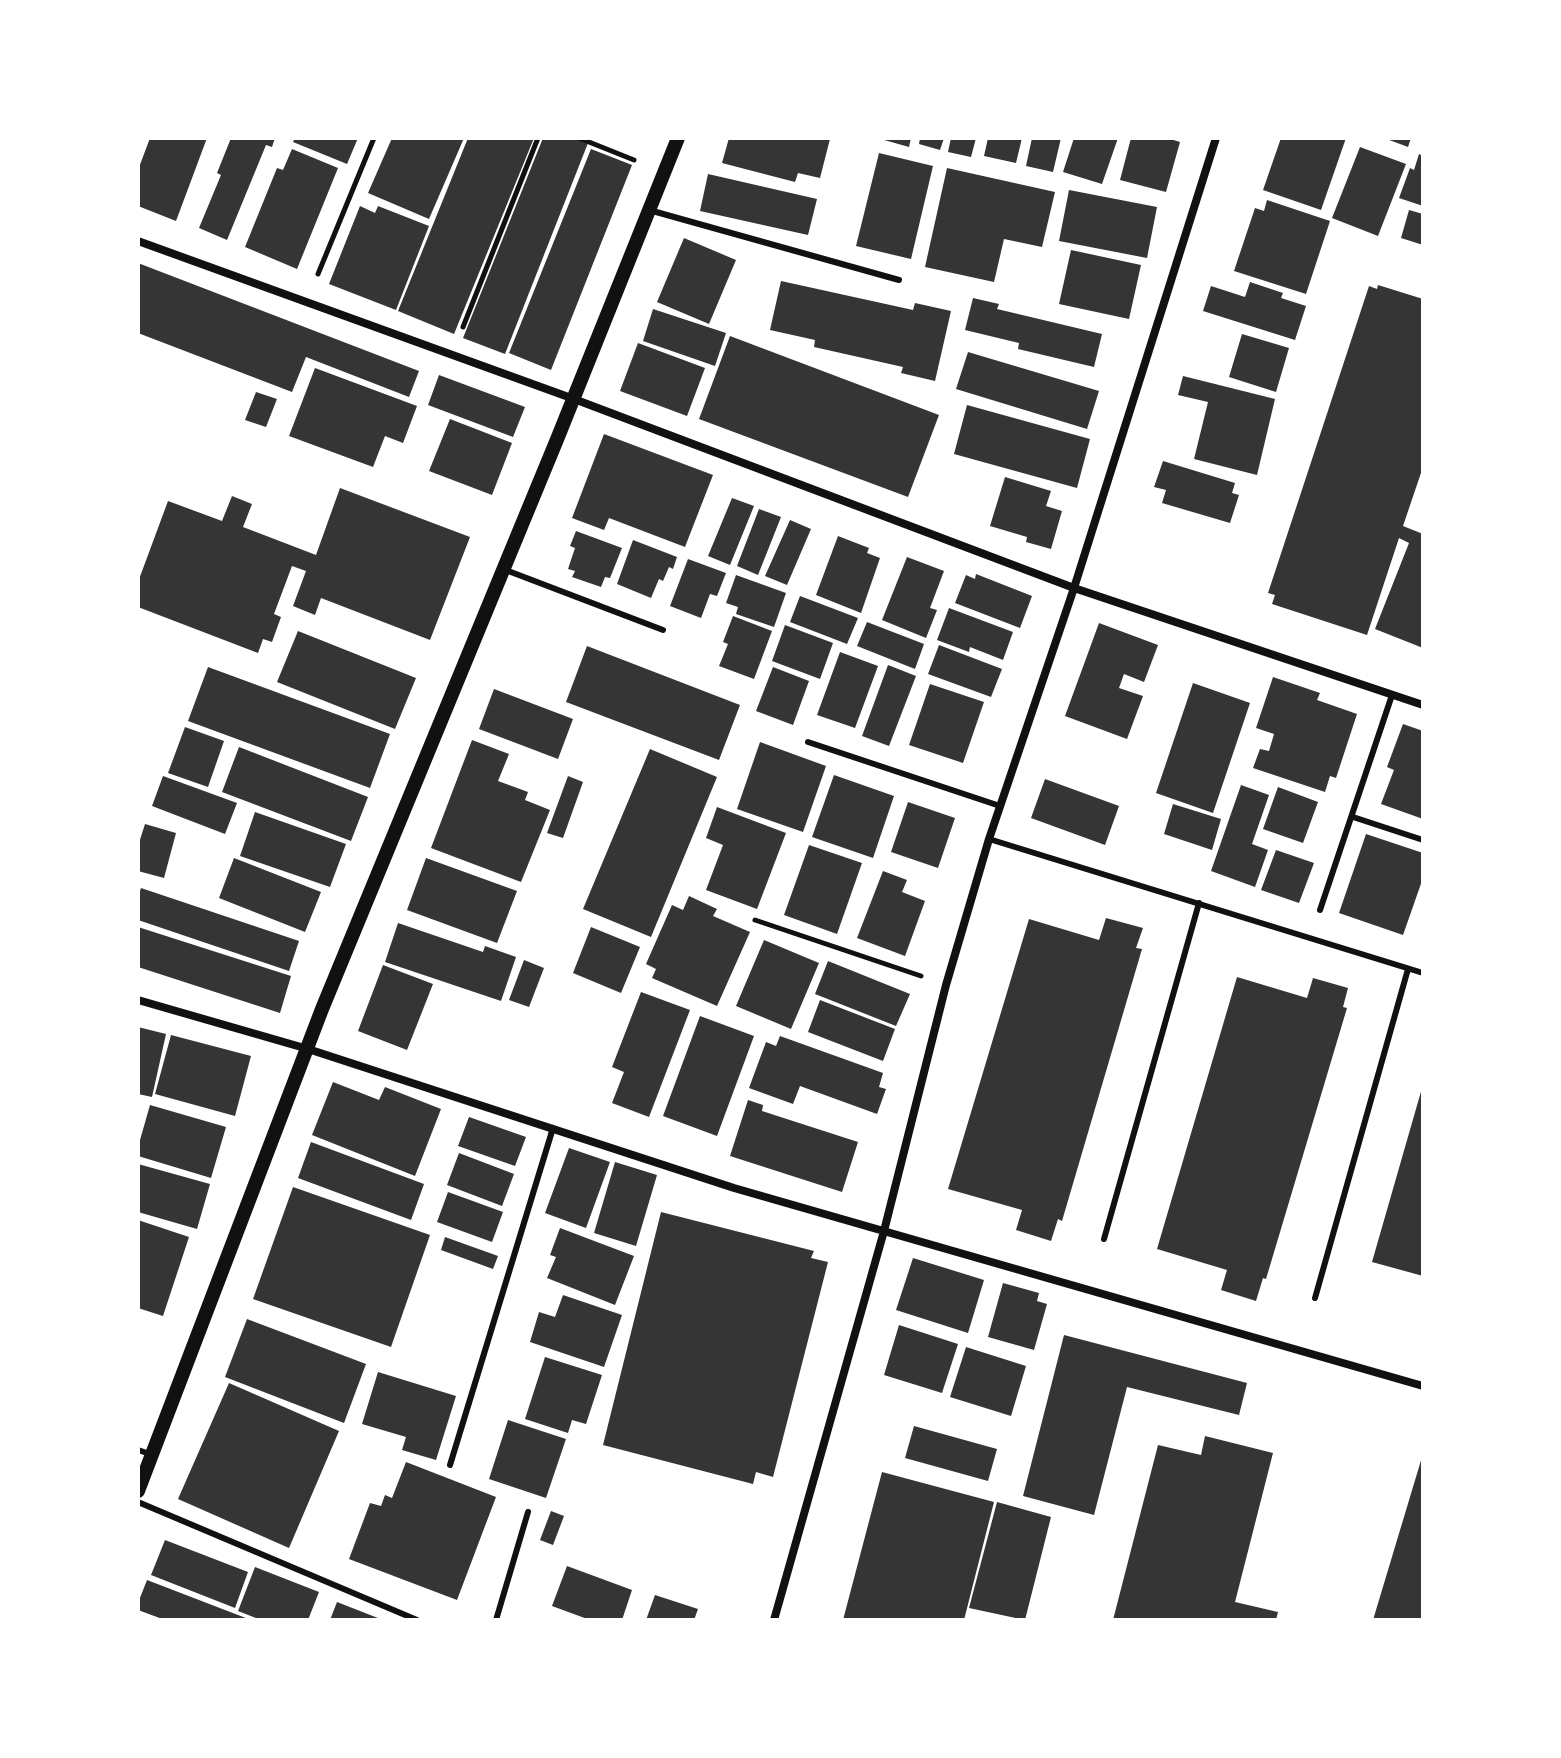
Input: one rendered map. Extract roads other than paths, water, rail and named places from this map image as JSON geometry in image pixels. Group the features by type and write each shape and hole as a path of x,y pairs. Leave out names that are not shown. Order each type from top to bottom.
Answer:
{"street":[{"path":"138,1491 145,1452 678,138"},
{"path":"774,1620 884,1231 946,985 989,839 1074,588 1216,138"},
{"path":"138,241 574,399 1074,588 1423,705"},
{"path":"138,1000 308,1049 734,1188 1423,1386"}],"lane":[{"path":"649,210 899,280"},
{"path":"503,569 663,630"},
{"path":"1320,910 1392,695"},
{"path":"808,742 1000,806"},
{"path":"1353,817 1423,840"},
{"path":"989,839 1423,973"},
{"path":"1104,1239 1199,903"},
{"path":"1315,1298 1408,969"},
{"path":"450,1465 553,1128"},
{"path":"138,1502 417,1620"},
{"path":"496,1620 528,1512"}]}
